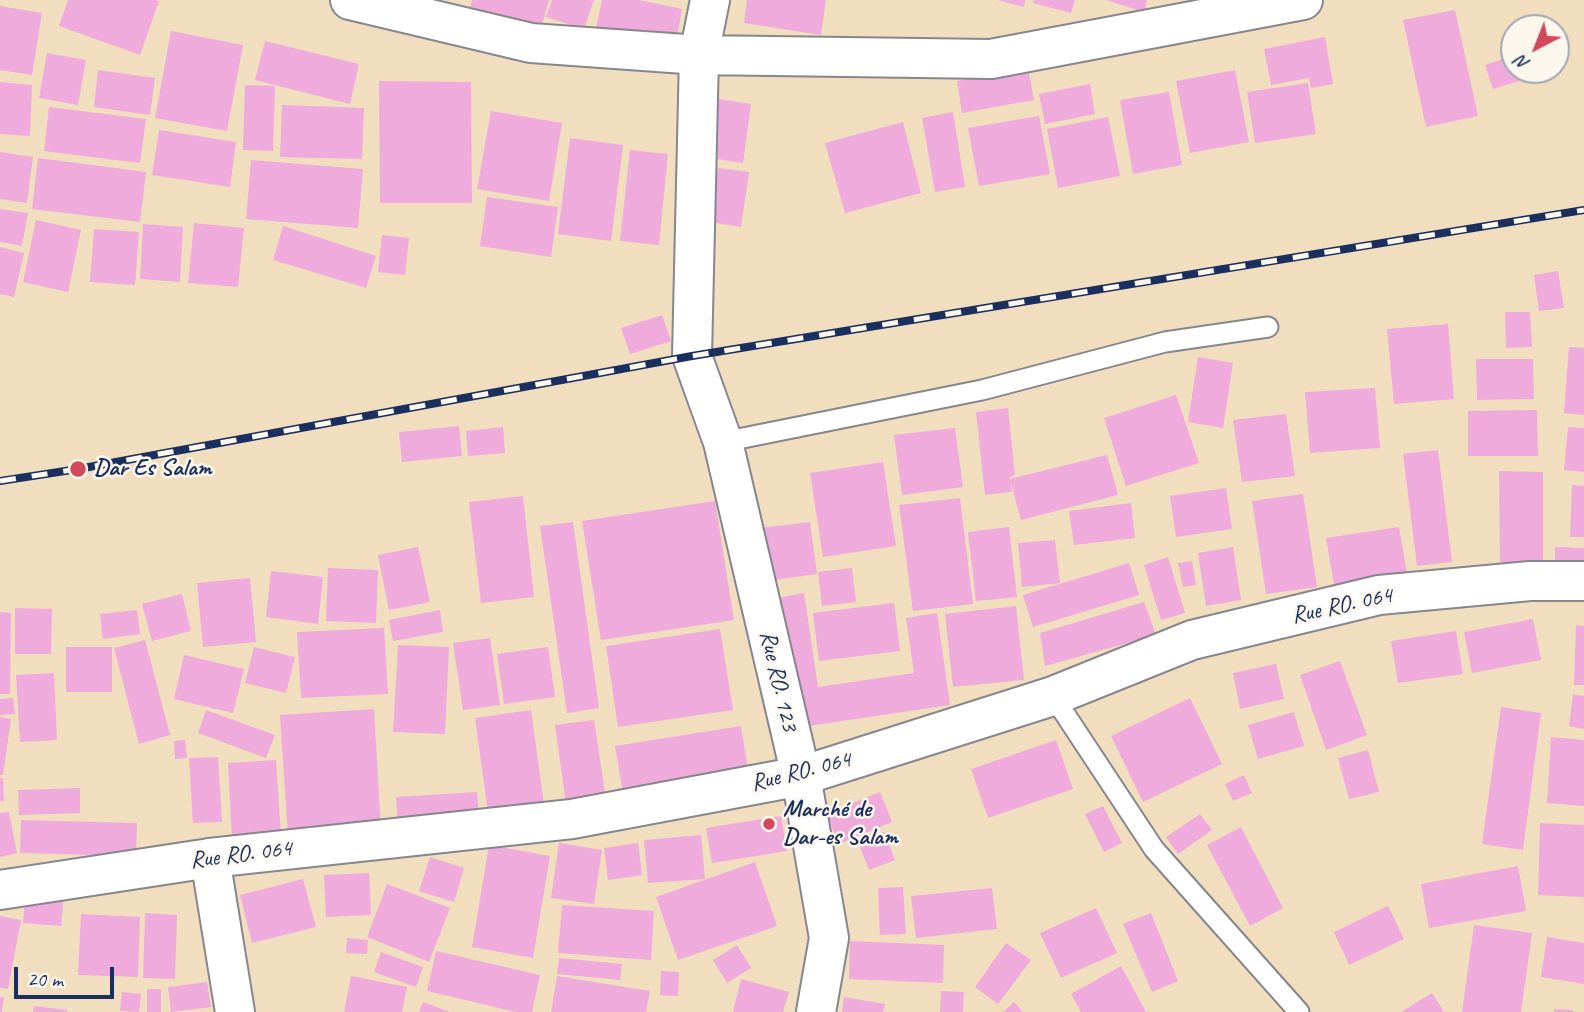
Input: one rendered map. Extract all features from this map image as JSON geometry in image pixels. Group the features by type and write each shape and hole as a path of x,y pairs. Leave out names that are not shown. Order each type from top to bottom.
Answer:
{"street":[{"path":"350,0 531,43 699,55 991,59 1303,0"},
{"path":"699,55 709,0"},
{"name":"Rue RO. 123","path":"699,55 692,356 723,442 800,776 829,938 816,1012"},
{"name":"Rue RO. 064","path":"0,890 210,858 572,819 800,776 1053,696 1192,640 1379,595 1530,581 1584,581"},
{"path":"210,858 235,1012"}],"lane":[{"path":"723,442 982,390 1165,342 1268,327"},
{"path":"1053,696 1154,849 1299,1012"}],"building":[{"path":"68,0 159,1 140,55 59,26"},
{"path":"472,0 549,0 541,28 470,8"},
{"path":"552,0 594,0 584,29 546,17"},
{"path":"602,0 639,0 682,9 675,48 595,33"},
{"path":"747,0 826,0 821,35 744,23"},
{"path":"997,0 1025,0 1024,7"},
{"path":"1034,0 1075,0 1071,13 1033,3"},
{"path":"1106,0 1147,0 1144,12"},
{"path":"0,6 42,13 32,75 0,70"},
{"path":"1455,10 1478,116 1426,127 1403,20"},
{"path":"171,31 243,45 227,131 155,118"},
{"path":"1325,37 1333,84 1311,88 1309,78 1271,85 1264,49"},
{"path":"265,41 359,64 350,104 255,80"},
{"path":"47,53 86,60 78,105 39,98"},
{"path":"1500,60 1500,84 1510,84 1493,89 1485,65"},
{"path":"1028,68 1034,100 962,113 957,81"},
{"path":"98,70 155,78 150,115 94,107"},
{"path":"1235,70 1249,142 1190,153 1176,81"},
{"path":"379,81 471,82 472,203 380,203"},
{"path":"0,82 32,85 30,136 0,134"},
{"path":"1308,83 1316,134 1255,143 1247,92"},
{"path":"1090,84 1095,114 1045,124 1039,94"},
{"path":"245,85 275,86 273,151 243,150"},
{"path":"1169,92 1182,165 1133,174 1120,100"},
{"path":"719,99 751,104 743,163 710,158"},
{"path":"282,105 364,108 362,159 280,157"},
{"path":"49,107 146,119 140,163 44,151"},
{"path":"491,111 562,123 549,201 477,189"},
{"path":"953,112 965,187 935,192 922,118"},
{"path":"1039,116 1050,174 979,186 968,128"},
{"path":"1108,117 1120,176 1058,188 1047,129"},
{"path":"903,122 921,193 845,213 825,143"},
{"path":"159,130 236,142 230,187 152,175"},
{"path":"570,138 623,145 611,241 558,234"},
{"path":"630,150 668,154 659,245 620,241"},
{"path":"0,152 33,157 27,203 0,199"},
{"path":"38,158 146,172 140,222 32,209"},
{"path":"251,160 363,169 358,228 246,219"},
{"path":"718,168 749,172 741,227 710,222"},
{"path":"487,197 558,207 551,257 480,246"},
{"path":"0,209 28,213 22,246 0,242"},
{"path":"36,220 81,230 68,292 23,282"},
{"path":"194,223 244,228 238,287 188,283"},
{"path":"143,224 183,227 180,282 140,279"},
{"path":"283,226 376,256 366,288 273,260"},
{"path":"94,229 139,232 135,285 90,282"},
{"path":"382,235 409,238 405,275 378,272"},
{"path":"0,247 24,253 14,297 0,294"},
{"path":"1558,271 1564,308 1539,311 1534,275"},
{"path":"1505,312 1530,312 1532,347 1506,348"},
{"path":"662,315 671,341 630,354 621,328"},
{"path":"1448,324 1454,399 1394,404 1387,329"},
{"path":"1569,347 1584,348 1584,415 1564,413"},
{"path":"1198,357 1233,363 1223,428 1188,422"},
{"path":"1476,359 1533,359 1534,399 1477,400"},
{"path":"1375,388 1380,448 1310,453 1305,392"},
{"path":"1176,395 1199,463 1126,486 1104,418"},
{"path":"1008,408 1015,475 1010,477 1012,492 985,495 976,412"},
{"path":"1537,410 1538,456 1468,456 1468,411"},
{"path":"1286,414 1295,476 1242,482 1233,420"},
{"path":"459,426 462,456 402,462 399,432"},
{"path":"503,427 505,453 468,456 466,431"},
{"path":"1568,427 1584,428 1584,472 1564,470"},
{"path":"955,428 963,487 902,495 894,435"},
{"path":"1438,450 1452,562 1417,566 1403,454"},
{"path":"1107,455 1118,495 1021,520 1010,479"},
{"path":"883,462 896,546 823,557 810,473"},
{"path":"1499,471 1543,472 1543,562 1500,562"},
{"path":"1572,485 1584,486 1584,537 1570,537"},
{"path":"1226,488 1232,529 1176,537 1170,496"},
{"path":"1303,494 1317,587 1266,594 1252,501"},
{"path":"523,496 534,597 481,603 469,502"},
{"path":"960,498 973,604 913,611 899,505"},
{"path":"715,501 734,620 601,640 582,521"},
{"path":"1131,503 1135,538 1074,545 1069,511"},
{"path":"573,522 599,708 567,713 540,526"},
{"path":"810,522 817,574 767,581 760,528"},
{"path":"1009,527 1017,597 976,601 968,532"},
{"path":"1399,527 1408,579 1335,590 1326,538"},
{"path":"1055,540 1060,583 1022,587 1018,543"},
{"path":"418,547 430,602 389,610 378,555"},
{"path":"1233,547 1241,600 1206,606 1198,553"},
{"path":"1555,547 1584,548 1584,572 1555,572"},
{"path":"1168,557 1185,613 1161,620 1144,565"},
{"path":"1192,561 1196,585 1183,587 1178,563"},
{"path":"1129,563 1139,595 1033,627 1023,595"},
{"path":"328,568 378,570 376,623 326,621"},
{"path":"852,568 856,602 822,606 818,572"},
{"path":"271,571 323,577 318,624 266,617"},
{"path":"250,578 256,642 203,647 197,583"},
{"path":"804,593 818,687 914,673 906,618 937,613 950,705 795,728 777,598"},
{"path":"182,594 191,631 152,641 142,604"},
{"path":"1144,602 1156,635 1045,666 1040,633"},
{"path":"894,603 900,651 819,661 813,613"},
{"path":"1016,606 1024,680 953,687 945,614"},
{"path":"15,608 52,609 51,654 15,654"},
{"path":"137,610 140,634 103,639 100,614"},
{"path":"440,610 443,632 393,641 389,620"},
{"path":"0,612 11,613 10,694 0,694"},
{"path":"1533,619 1541,660 1472,673 1464,632"},
{"path":"1576,625 1584,626 1584,685 1574,685"},
{"path":"384,628 388,694 301,698 297,632"},
{"path":"720,629 733,710 618,727 606,646"},
{"path":"1456,631 1463,674 1398,683 1391,641"},
{"path":"490,638 500,705 463,710 453,643"},
{"path":"145,640 170,735 139,744 114,648"},
{"path":"398,645 449,647 445,734 393,732"},
{"path":"66,647 112,647 112,692 66,692"},
{"path":"254,647 295,657 286,693 245,683"},
{"path":"548,647 555,697 504,704 497,654"},
{"path":"184,655 244,669 233,713 174,699"},
{"path":"1340,661 1367,735 1326,750 1300,675"},
{"path":"1276,664 1284,699 1240,709 1233,673"},
{"path":"54,673 57,740 20,742 16,675"},
{"path":"1573,694 1584,696 1584,729 1569,726"},
{"path":"13,698 15,714 0,715 0,699"},
{"path":"1190,698 1222,764 1143,802 1111,736"},
{"path":"1501,707 1541,713 1523,850 1482,844"},
{"path":"374,709 381,831 288,836 280,715"},
{"path":"206,710 275,735 266,758 198,733"},
{"path":"531,710 545,812 489,819 475,718"},
{"path":"1294,712 1304,746 1258,759 1248,725"},
{"path":"0,717 11,719 3,775 0,775"},
{"path":"594,720 606,799 566,804 555,725"},
{"path":"741,726 748,770 622,788 615,746"},
{"path":"1551,737 1584,740 1584,806 1547,803"},
{"path":"185,740 187,758 175,759 174,741"},
{"path":"1056,740 1073,789 988,818 971,769"},
{"path":"1368,750 1379,792 1349,799 1338,758"},
{"path":"218,757 222,822 193,823 189,758"},
{"path":"276,760 281,835 232,838 228,763"},
{"path":"1244,775 1252,793 1233,801 1225,784"},
{"path":"0,778 3,778 4,801 0,801"},
{"path":"80,788 80,813 19,815 18,790"},
{"path":"477,792 480,823 398,830 396,797"},
{"path":"880,792 892,822 839,844 826,814"},
{"path":"1103,806 1122,843 1104,852 1085,814"},
{"path":"9,812 17,853 0,857 0,813"},
{"path":"1200,814 1212,830 1178,854 1166,837"},
{"path":"781,816 787,851 712,863 706,828"},
{"path":"21,820 137,823 136,856 20,853"},
{"path":"1540,823 1584,825 1584,897 1538,895"},
{"path":"1241,827 1283,908 1250,926 1207,845"},
{"path":"884,832 895,860 869,870 858,842"},
{"path":"701,835 705,879 648,883 644,840"},
{"path":"559,843 602,850 594,904 551,898"},
{"path":"638,843 642,875 608,880 604,848"},
{"path":"489,845 550,856 533,958 472,947"},
{"path":"430,857 464,868 454,902 419,891"},
{"path":"755,862 777,926 678,960 656,897"},
{"path":"1518,866 1526,911 1429,928 1421,884"},
{"path":"369,873 371,915 326,917 324,875"},
{"path":"303,879 316,927 252,943 240,895"},
{"path":"387,884 450,908 429,962 367,937"},
{"path":"903,887 906,934 880,935 878,888"},
{"path":"992,888 997,929 916,938 911,896"},
{"path":"26,889 64,893 61,926 23,923"},
{"path":"562,905 654,911 651,960 558,953"},
{"path":"1388,906 1404,939 1349,965 1334,932"},
{"path":"1096,908 1117,953 1061,978 1040,933"},
{"path":"145,913 177,915 175,979 143,978"},
{"path":"1151,913 1178,981 1152,992 1123,924"},
{"path":"81,914 140,917 138,977 78,975"},
{"path":"0,916 21,920 8,989 0,988"},
{"path":"1474,925 1532,933 1521,1012 1462,1012"},
{"path":"1547,937 1584,943 1584,984 1541,977"},
{"path":"347,938 368,940 367,954 346,953"},
{"path":"850,941 944,945 943,983 849,979"},
{"path":"1006,943 1031,960 998,1004 975,987"},
{"path":"737,945 751,968 727,983 713,960"},
{"path":"436,951 540,975 532,1012 516,1012 427,991"},
{"path":"381,952 423,967 416,987 374,972"},
{"path":"559,958 622,964 620,980 557,974"},
{"path":"1121,966 1146,1012 1081,1012 1071,994"},
{"path":"661,971 679,972 678,996 660,995"},
{"path":"351,976 407,987 402,1012 344,1012"},
{"path":"557,976 650,991 646,1012 551,1012"},
{"path":"741,979 789,992 783,1012 733,1012"},
{"path":"207,982 211,1007 171,1012 168,987"},
{"path":"147,989 161,989 161,1012 147,1012"},
{"path":"941,991 964,992 963,1012 940,1012"},
{"path":"122,992 141,994 139,1012 120,1011"},
{"path":"1432,993 1444,1012 1401,1012"},
{"path":"0,997 4,997 2,1012 0,1012"},
{"path":"844,997 885,1004 883,1012 842,1012"},
{"path":"423,1002 450,1012 419,1012"},
{"path":"1014,1002 1023,1012 1003,1012"},
{"path":"34,1006 67,1010 67,1012 33,1012"},
{"path":"1554,1009 1573,1010 1573,1012 1554,1012"}],"railway":[{"path":"0,481 692,356 1584,210"}],"place":[{"name":"Dar Es Salam","path":"78,469"},
{"name":"Marché de Dar-es Salam","path":"769,824"}]}
